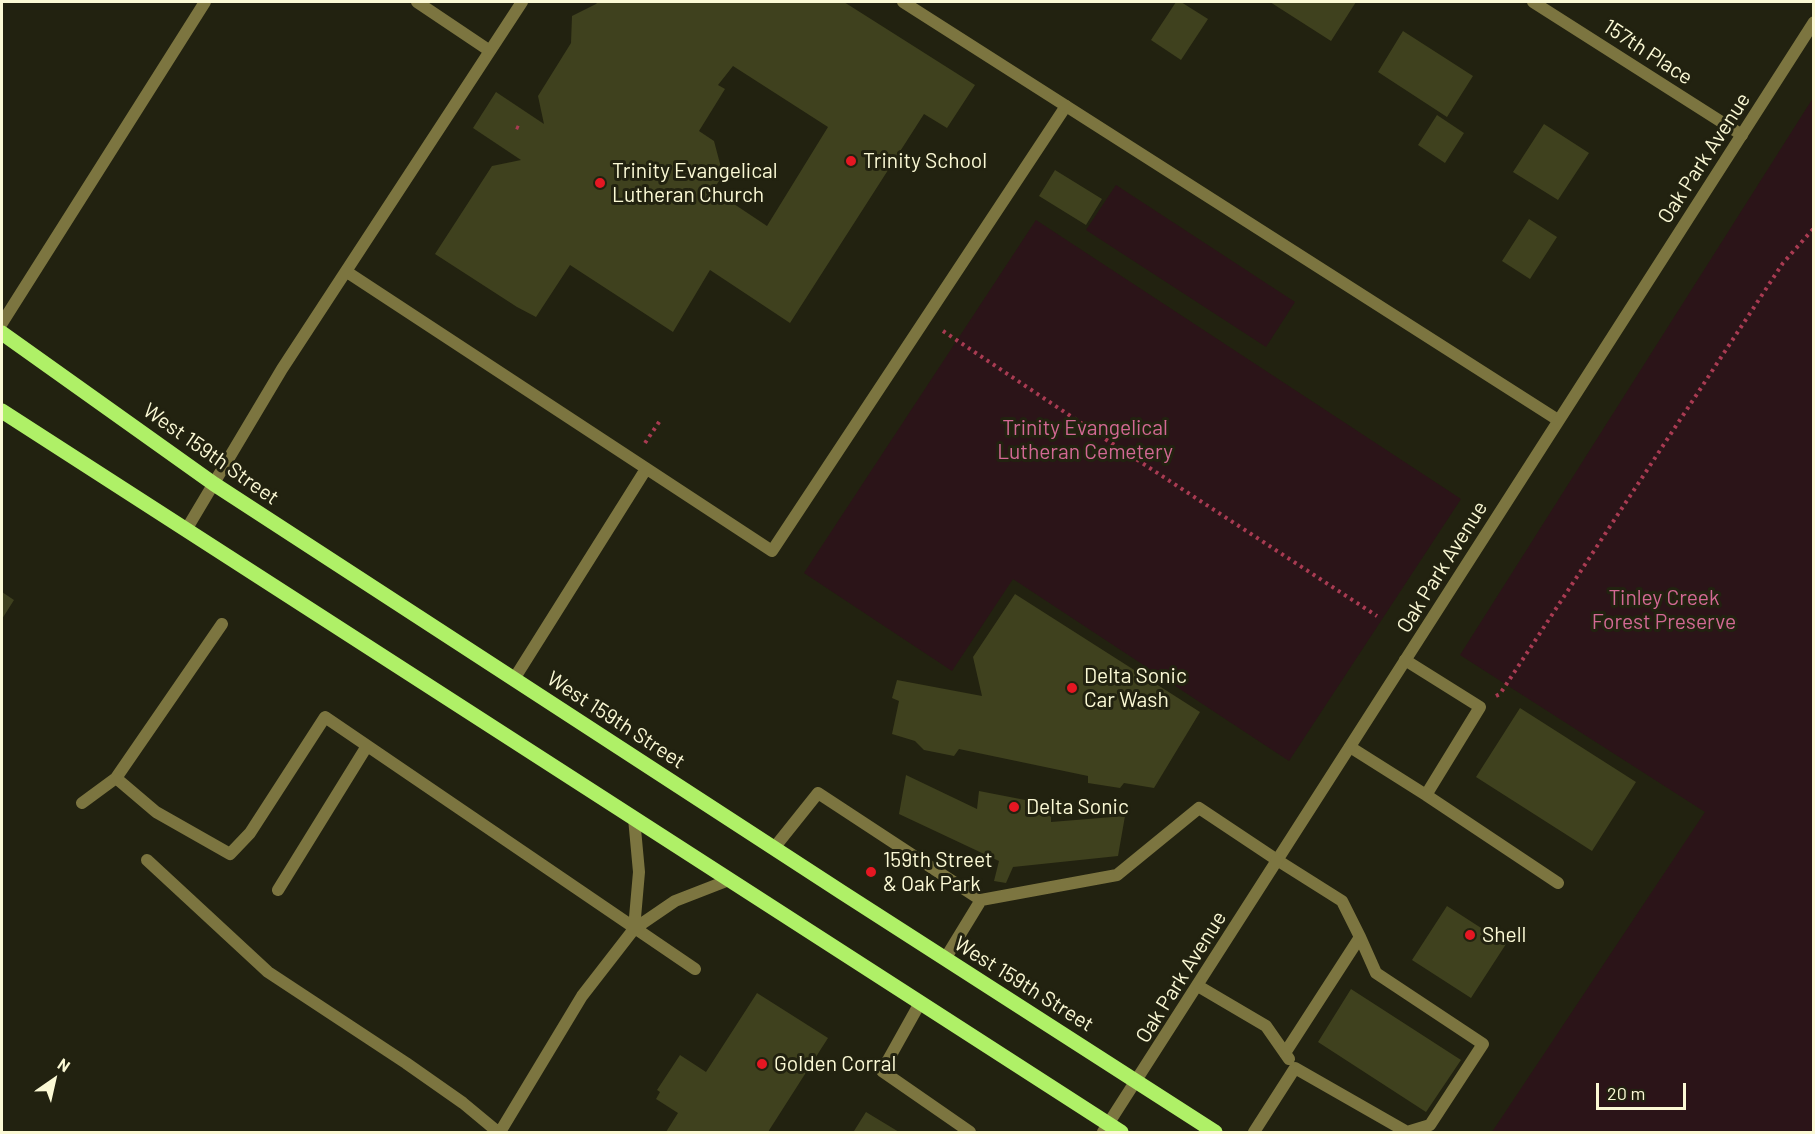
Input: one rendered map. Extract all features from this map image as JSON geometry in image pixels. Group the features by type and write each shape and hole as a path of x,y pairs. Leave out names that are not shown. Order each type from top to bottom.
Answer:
{"main road":[{"name":"West 159th Street","path":"2,333 214,484 1215,1132"},
{"path":"2,411 920,1003 1111,1130"}],"street":[{"path":"2,323 205,2"},
{"path":"417,2 431,6 490,51"},
{"path":"186,530 282,369 522,2"},
{"path":"903,2 1558,420"},
{"name":"157th Place","path":"1533,2 1742,135"},
{"name":"Oak Park Avenue","path":"1111,1130 1137,1081 1277,860 1814,22"},
{"path":"347,272 772,551 1066,106"},
{"path":"514,679 646,468"},
{"path":"82,802 116,778 222,624"},
{"path":"1405,660 1479,707 1426,795"},
{"path":"116,778 156,812 230,854 250,833 326,717 695,969"},
{"path":"278,890 367,746"},
{"path":"1350,747 1558,883"},
{"path":"774,848 818,793 981,900 1117,875 1200,808 1342,901 1376,973 1483,1044 1430,1125 1407,1132 1295,1068 1266,1026 1198,986"},
{"path":"634,818 639,872 634,929"},
{"path":"147,860 268,972 444,1090 499,1132 582,996 634,929 675,901 729,880"},
{"path":"945,959 981,900"},
{"path":"1285,1053 1360,937"},
{"path":"920,1003 882,1071 970,1132"},
{"path":"1254,1132 1295,1068"}],"path":[{"path":"1479,707 1500,694 1783,263 1814,228"},
{"path":"925,319 1377,616"},
{"path":"634,460 661,419"}],"green space":[{"name":"Tinley Creek Forest Preserve","path":"1813,98 1813,1132 1492,1132 1705,812 1460,655"},
{"path":"1116,185 1295,302 1266,347 1086,230"},
{"name":"Trinity Evangelical Lutheran Cemetery","path":"1036,220 1461,499 1289,761 1013,579 952,671 804,573"}],"building":[{"path":"598,2 844,2 975,85 947,128 924,114 790,323 710,270 673,332 570,265 536,317 435,254 492,166 521,160 473,128 496,92 544,124 538,96 571,43 572,16","holes":["733,66 828,127 767,226 713,190 723,175 714,141 699,131 725,89 718,85"]},
{"path":"1176,2 1181,2 1208,19 1181,60 1151,40"},
{"path":"1270,2 1356,2 1331,41"},
{"path":"1403,31 1473,76 1447,117 1378,72"},
{"path":"1437,115 1464,133 1445,163 1418,145"},
{"path":"1544,124 1589,153 1558,200 1513,172"},
{"path":"1055,170 1102,199 1086,225 1039,196"},
{"path":"1529,219 1557,237 1530,279 1502,261"},
{"path":"2,592 14,600 2,619"},
{"name":"Delta Sonic Car Wash","path":"1015,594 1200,712 1154,788 1124,783 1120,788 1088,783 1088,776 959,749 954,756 924,750 915,741 892,734 899,701 892,698 897,680 982,696 973,657"},
{"path":"1520,708 1636,782 1592,851 1476,777"},
{"name":"Delta Sonic","path":"906,775 977,809 979,791 1051,805 1051,822 1125,816 1118,856 1013,867 1006,883 994,881 999,861 899,814"},
{"name":"Shell","path":"1447,906 1506,944 1471,998 1412,960"},
{"path":"1351,989 1461,1060 1426,1112 1318,1042"},
{"name":"Golden Corral","path":"757,993 828,1038 768,1132 666,1132 678,1113 656,1099 660,1092 657,1090 680,1055 706,1072"},
{"path":"866,1112 899,1132 854,1131"}],"place":[{"name":"Trinity School","path":"851,161"},
{"name":"Trinity Evangelical Lutheran Church","path":"600,183"},
{"name":"Delta Sonic Car Wash","path":"1072,688"},
{"name":"Delta Sonic","path":"1014,807"},
{"name":"159th Street & Oak Park","path":"871,872"},
{"name":"Shell","path":"1470,935"},
{"name":"Golden Corral","path":"762,1064"}]}
